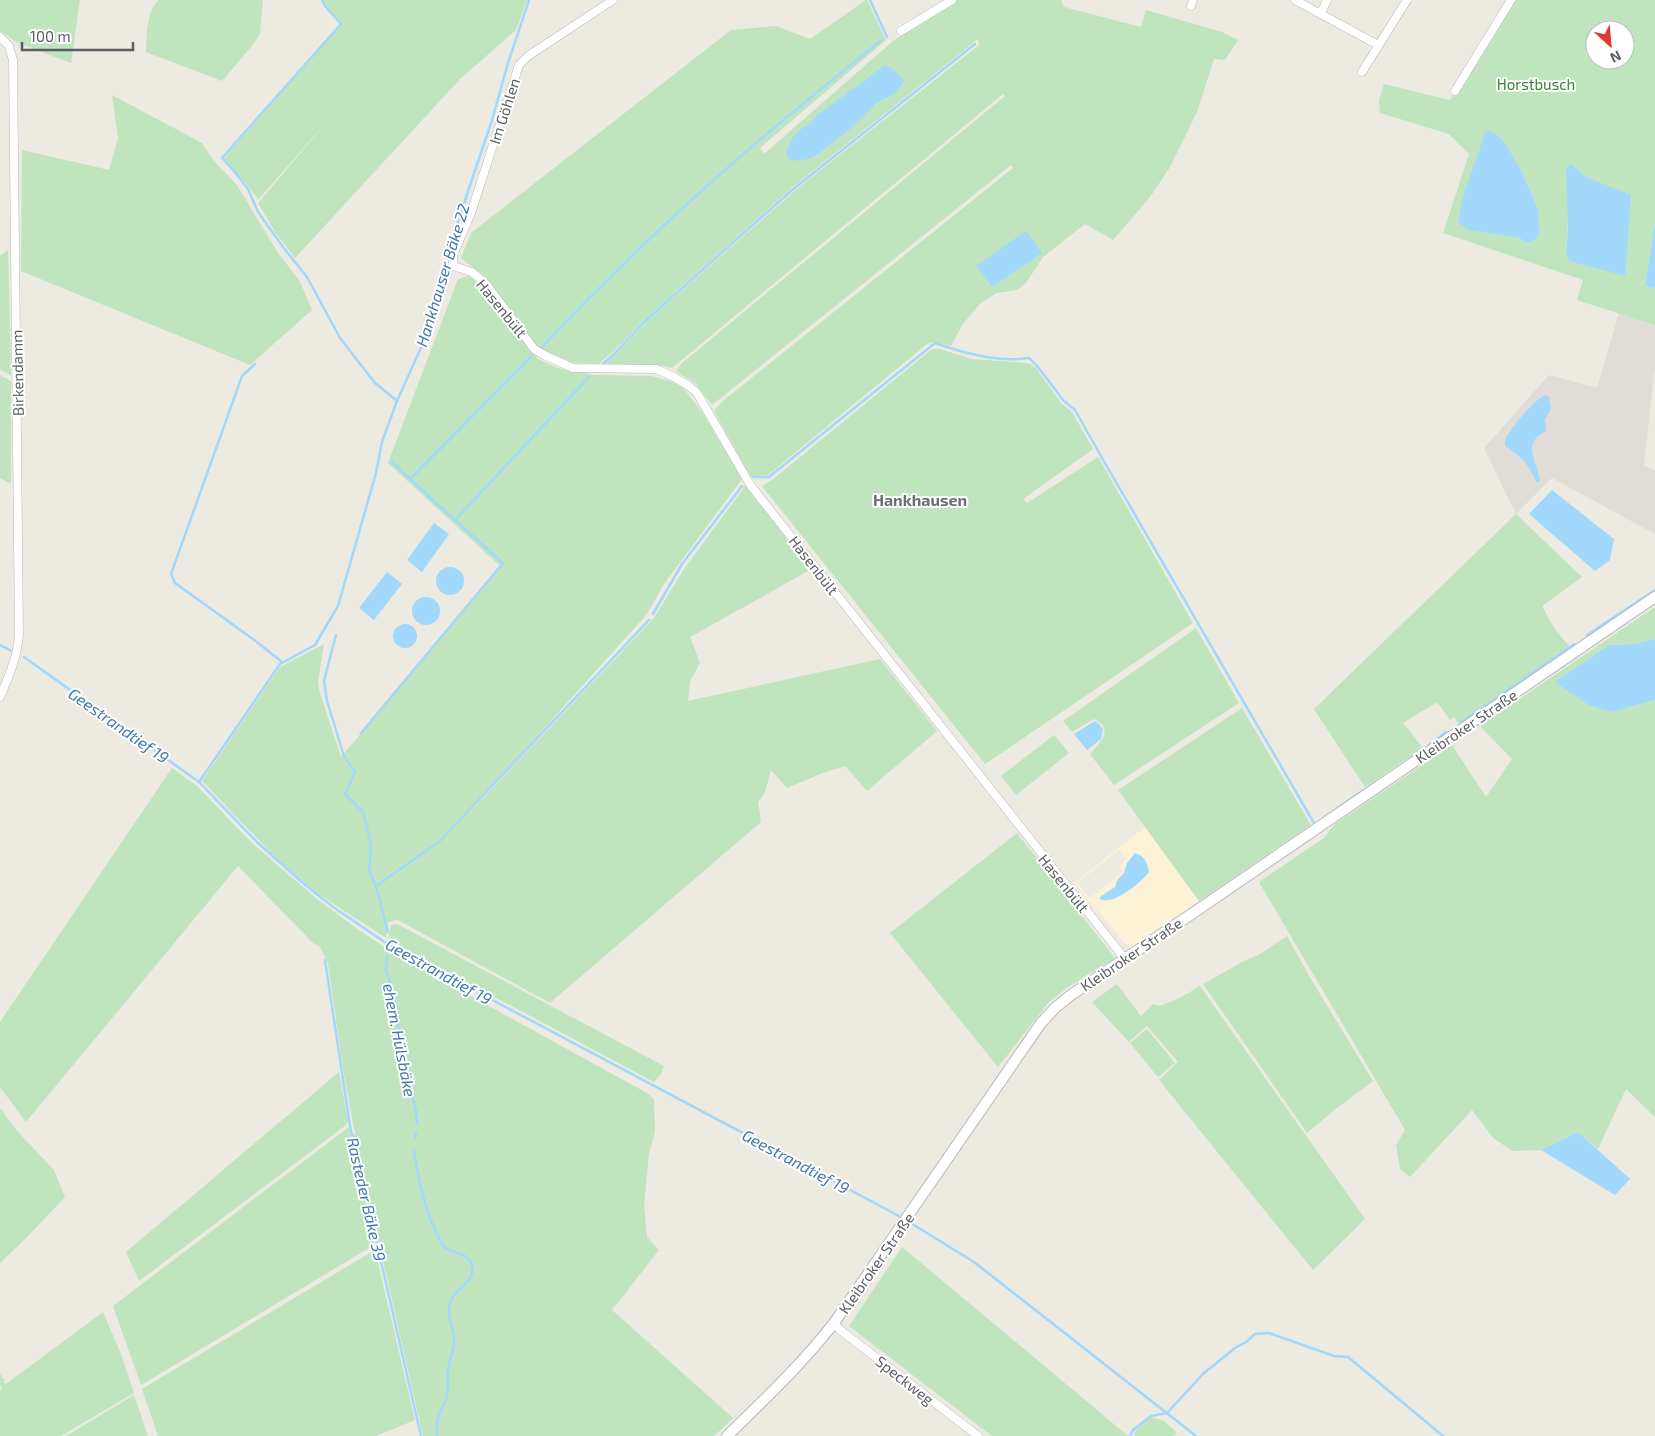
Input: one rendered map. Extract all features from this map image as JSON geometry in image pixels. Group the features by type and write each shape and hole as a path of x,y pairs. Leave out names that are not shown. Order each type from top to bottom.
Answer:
{"street":[{"name":"Im Göhlen","path":"453,266 452,255 471,213 519,65 528,56 613,0"},
{"path":"901,31 952,0"},
{"path":"1295,0 1378,45"},
{"path":"1320,13 1327,0"},
{"path":"1362,72 1407,0"},
{"path":"1455,91 1511,0"},
{"name":"Birkendamm","path":"0,37 8,46 13,60 19,634 14,666 0,697"},
{"name":"Hasenbült","path":"453,266 472,272 487,285 534,348 546,356 573,368 656,369 674,377 697,393 751,486 1125,959"},
{"name":"Kleibroker Straße","path":"727,1436 798,1366 834,1323 1041,1023 1056,1007 1655,596"},
{"name":"Speckweg","path":"834,1323 839,1329 978,1436"}],"shaded area":[{"path":"1619,313 1655,325 1655,365 1644,466 1655,470 1655,534 1552,478 1516,514 1484,448 1549,375 1597,388"},
{"path":"1145,827 1199,901 1130,949 1074,883","holes":["1119,850 1126,859 1120,867 1123,872 1090,898 1077,883","1127,863 1145,877 1120,896 1109,892 1115,887 1118,879 1124,873"]}],"green space":[{"path":"0,0 80,0 71,63 16,42 0,31"},
{"path":"159,0 263,0 260,33 255,42 222,81 146,52 149,17"},
{"path":"322,0 527,0 516,30 461,78 295,258 275,232 258,203 338,109 258,200 224,158 341,24"},
{"path":"867,0 886,40 760,148 764,154 893,41 957,0 1061,0 1064,7 1141,27 1146,10 1222,32 1238,40 1225,60 1214,59 1197,112 1170,167 1150,197 1113,240 1085,224 1043,257 1026,283 1017,290 997,293 981,303 962,325 951,346 933,342 927,344 768,475 750,476 714,411 723,401 1013,168 1011,165 712,405 696,384 676,371 682,363 1005,96 1003,94 672,368 657,365 606,364 646,322 798,188 979,45 978,39 794,186 645,319 612,353 598,364 567,362 537,347 486,277 461,258 471,233 731,30 776,26 810,39","holes":["845,94 887,98 872,107 851,128 817,155 807,126 816,116"]},
{"name":"Horstbusch","path":"1512,0 1655,0 1655,222 1645,286 1655,288 1655,325 1577,300 1583,280 1443,233 1469,154 1449,134 1380,113 1379,101 1384,84 1450,100","holes":["1485,131 1503,140 1520,168 1538,209 1527,243 1518,237 1481,148","1571,164 1586,177 1566,254"]},
{"path":"112,95 202,143 214,161 237,185 278,253 299,280 312,310 250,365 21,271 22,150 109,170 118,138"},
{"path":"8,250 11,375 0,370 0,256"},
{"path":"469,276 487,292 538,359 558,368 594,375 652,376 676,383 683,388 702,412 742,479 664,584 647,614 461,821 654,618 684,569 746,485 810,570 690,637 700,663 690,681 688,701 880,659 937,731 867,791 845,766 787,788 771,770 765,792 758,802 761,822 550,1003 398,920 388,922 386,938 302,881 202,781 280,667 324,644 318,681 319,690 341,757 501,567 388,463 458,279"},
{"path":"932,349 940,349 972,359 1028,363 1036,368 1061,403 1072,412 1093,449 1023,499 1027,503 1098,457 1193,623 985,764 762,486 772,480"},
{"path":"0,375 11,381 11,484 0,478"},
{"path":"1516,514 1582,577 1542,606 1554,628 1569,646 1458,723 1454,717 1450,720 1437,702 1403,723 1423,748 1365,787 1314,709"},
{"path":"1655,607 1655,639 1634,644 1609,645 1612,712 1655,700 1655,1117 1626,1089 1598,1149 1578,1132 1541,1150 1513,1151 1494,1139 1472,1110 1410,1177 1400,1169 1396,1145 1405,1130 1259,882 1324,838 1335,824 1452,745 1486,797 1512,759 1480,726"},
{"path":"1196,628 1239,703 1114,785 1090,754 1104,736 1104,727 1094,719 1072,732 1063,721"},
{"path":"1242,708 1311,825 1199,901 1118,790"},
{"path":"1054,735 1069,753 1016,795 1001,776"},
{"path":"172,768 197,786 253,844 317,899 356,928 396,955 647,1093 654,1099 655,1132 649,1153 644,1205 647,1237 659,1250 612,1310 733,1418 714,1436 423,1436 355,1138 352,1139 374,1245 141,1385 113,1306 349,1127 351,1135 355,1134 343,1069 328,963 320,947 313,943 238,866 26,1122 0,1087 0,1022"},
{"path":"1017,833 1115,958 1068,987 1049,1002 998,1067 890,933"},
{"path":"397,924 664,1066 661,1074 654,1082 388,940 391,925"},
{"path":"1287,936 1373,1081 1307,1133 1203,984 1260,954"},
{"path":"1117,984 1141,1016 1153,1004 1160,1006 1180,998 1200,986 1365,1219 1313,1270 1159,1080 1178,1062 1147,1026 1129,1042 1092,1002"},
{"path":"1147,1029 1175,1063 1158,1077 1130,1043"},
{"path":"339,1072 348,1121 346,1125 139,1281 126,1252"},
{"path":"0,1108 17,1131 54,1170 65,1197 0,1263"},
{"path":"902,1247 1128,1436 992,1436 849,1326"},
{"path":"375,1250 415,1420 376,1436 158,1436 142,1389"},
{"path":"103,1312 121,1354 134,1393 61,1436 0,1436 0,1390 2,1388 0,1385 0,1374 5,1380 3,1382 6,1384"},
{"path":"134,1395 148,1436 66,1436"},
{"path":"1151,1417 1164,1421 1177,1433 1174,1436 1134,1436 1136,1430"}],"water":[{"path":"885,65 905,80 894,94 877,103 849,130 817,155 808,159 791,161 786,155 794,136 816,116"},
{"path":"1485,131 1492,132 1503,140 1520,168 1538,209 1539,235 1533,241 1527,243 1518,237 1468,230 1459,223 1462,200"},
{"path":"1571,164 1586,177 1631,195 1625,276 1570,261 1566,253 1568,226 1566,168"},
{"path":"1655,222 1655,288 1645,286"},
{"path":"1026,231 1042,253 992,287 976,266"},
{"path":"1546,395 1549,397 1551,409 1545,419 1546,431 1538,436 1532,447 1540,481 1537,483 1528,466 1505,446 1505,442 1508,434 1524,414"},
{"path":"1552,490 1614,539 1610,560 1595,571 1529,514"},
{"path":"434,523 449,534 422,572 407,560"},
{"path":"450,567 460,571 464,581 460,591 450,595 440,591 436,581 440,571"},
{"path":"387,572 402,584 374,620 359,608"},
{"path":"426,597 436,601 440,611 436,621 426,625 416,621 412,611 416,601"},
{"path":"405,624 414,627 417,636 414,645 405,648 396,645 393,636 396,627"},
{"path":"1655,639 1655,700 1612,712 1589,705 1555,682 1609,645 1634,644"},
{"path":"1095,721 1103,729 1101,739 1087,750 1074,734"},
{"path":"1135,853 1145,860 1149,872 1127,892 1112,899 1100,899 1100,897 1115,887 1118,879 1124,873 1127,863"},
{"path":"1578,1132 1630,1179 1615,1195 1541,1150"}],"waterway":[{"path":"322,0 341,24 222,158 248,189 258,212 307,277 340,338 375,383 396,400"},
{"name":"Hankhauser Bäke 22","path":"199,782 280,664 315,645 338,606 376,473 382,442 397,401 424,341 439,294 446,257 492,120 508,63 529,0"},
{"path":"870,0 887,37"},
{"path":"542,347 668,221 721,173 880,41"},
{"path":"603,364 645,321 791,191 975,44"},
{"path":"753,477 769,477 935,343 993,358 1029,358 1063,400 1075,410 1315,823"},
{"path":"392,462 410,479 531,357"},
{"path":"255,364 242,376 171,574 175,583 282,662"},
{"path":"410,479 455,520 589,377"},
{"path":"653,614 682,564 742,486"},
{"path":"361,733 503,563 455,520"},
{"path":"1587,635 1655,590"},
{"path":"376,886 439,842 649,620"},
{"name":"Hankhauser Bäke 22","path":"336,635 324,681 327,701 344,756 355,772 345,794 363,812 371,844 369,871 376,886 388,932"},
{"path":"1460,723 1574,644"},
{"name":"Geestrandtief 19","path":"0,645 14,652"},
{"name":"Geestrandtief 19","path":"24,657 199,782 257,842 303,883 333,907 389,945 899,1216"},
{"path":"1429,745 1446,732"},
{"path":"1323,818 1374,783"},
{"name":"ehem. Hülsbäke","path":"387,956 386,970 396,1004 400,1037 416,1111 417,1124"},
{"name":"Rasteder Bäke 39","path":"325,960 350,1126 421,1436"},
{"name":"ehem. Hülsbäke","path":"415,1138 416,1133"},
{"name":"ehem. Hülsbäke","path":"414,1151 424,1200 437,1234 446,1248 463,1255 470,1261 472,1266 471,1276 451,1300 449,1306 454,1344 448,1370 446,1399 437,1419 437,1436"},
{"name":"Geestrandtief 19","path":"909,1222 974,1262 1196,1436"},
{"path":"1130,1436 1133,1430 1151,1416 1167,1413 1203,1374 1235,1348 1255,1334 1269,1333 1334,1356 1348,1357 1443,1436"}],"district":[{"name":"Hankhausen","path":"920,499"}]}
